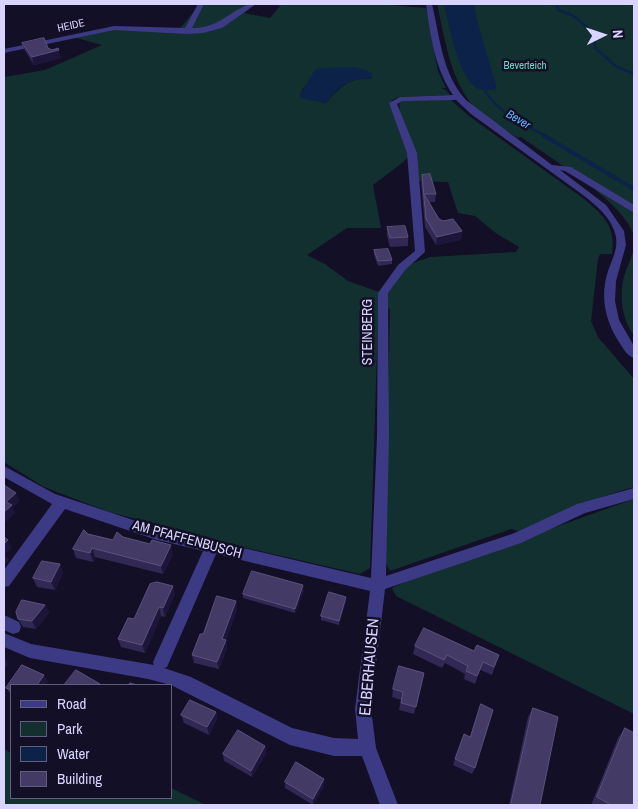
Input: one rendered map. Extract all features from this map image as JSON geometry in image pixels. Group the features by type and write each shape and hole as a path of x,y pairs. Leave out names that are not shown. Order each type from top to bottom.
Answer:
{"street":[{"path":"187,32 201,4"},
{"name":"HEIDE","path":"4,51 51,45 114,28 143,28 187,32 214,28 253,4"},
{"path":"430,6 446,76 458,97 482,118 595,200 612,218 621,234 622,245 611,281 610,305 618,330 634,354"},
{"name":"STEINBERG","path":"378,585 383,436 383,293 402,267 420,252 412,153 393,103 400,99 458,97"},
{"path":"551,168 568,169 634,210"},
{"name":"AM PFAFFENBUSCH","path":"4,471 50,498 154,533 362,583 378,585"},
{"path":"378,585 516,539 582,508 634,494"},
{"path":"4,580 62,502"},
{"path":"161,662 212,547"},
{"name":"ELBERHAUSEN","path":"378,585 363,709 368,748 389,805"},
{"path":"7,630 30,651 148,671 185,683 290,736 334,747 368,748"}],"green space":[{"path":"200,4 255,4 244,13 270,18 280,6 276,4 379,4 426,8 438,71 446,88 441,88 450,95 399,97 392,100 391,107 400,120 399,101 411,99 451,100 469,116 584,199 607,222 612,236 612,254 600,254 598,259 591,321 598,337 634,379 634,487 575,507 518,531 511,529 390,571 385,561 390,309 383,306 383,293 402,267 430,257 516,252 519,247 497,234 475,216 458,213 448,182 414,181 411,154 373,185 381,228 347,228 307,255 325,264 348,281 379,292 370,568 360,574 251,549 109,512 44,487 4,462 4,77 45,70 102,45 73,37 114,28 178,31","holes":["372,73 371,79 351,81 336,92 326,103 303,97 301,93 303,88"]},
{"name":"Beverteich","path":"437,4 634,4 634,238 626,220 615,207 583,180 521,137 518,138 496,125 476,109 467,98 454,73"},
{"path":"634,246 634,335 624,315 622,291 624,277"},
{"path":"634,499 634,714 396,596 392,588 424,574"},
{"path":"4,749 10,752 10,799 172,799 172,788 206,805 4,805"}],"water":[{"name":"Beverteich","path":"444,4 474,4 497,89 480,90 469,81 459,61"},
{"path":"356,67 372,73 372,79 351,81 341,87 326,103 304,99 299,96 315,70"}],"building":[{"path":"44,38 48,48 52,50 58,48 59,50 32,57 22,43"},
{"path":"430,174 436,194 424,194 439,219 443,221 453,219 462,231 437,237 426,219 422,175"},
{"path":"405,226 408,237 390,238 387,227"},
{"path":"388,249 392,260 378,261 374,250"},
{"path":"4,485 16,493 6,502 12,505 4,512"},
{"path":"84,530 88,534 113,540 117,532 123,537 150,544 152,540 171,545 161,566 92,548 90,553 73,549"},
{"path":"42,561 60,564 51,582 33,578"},
{"path":"252,571 303,585 295,609 243,594"},
{"path":"157,582 173,586 163,608 159,607 142,645 118,639 128,618 134,619 150,584"},
{"path":"329,592 346,597 339,621 321,616"},
{"path":"217,596 236,601 222,639 226,640 217,662 192,655 200,634 203,634"},
{"path":"22,600 45,605 32,621 18,619 16,612"},
{"path":"424,628 474,651 477,645 499,655 494,667 483,662 477,676 466,671 468,666 447,655 444,660 415,646"},
{"path":"22,665 44,675 38,684 10,684 10,690 6,688"},
{"path":"399,666 424,673 416,707 401,703 403,692 393,689"},
{"path":"76,670 100,684 65,684"},
{"path":"190,700 216,712 207,727 181,715"},
{"path":"481,704 493,710 475,768 455,759 464,734 470,737"},
{"path":"533,708 558,717 540,805 511,805"},
{"path":"625,728 634,733 634,805 611,805 597,797"},
{"path":"238,730 265,746 251,771 223,754"},
{"path":"296,762 324,779 313,799 285,782"}],"waterway":[{"path":"557,4 558,10 574,16 595,34 595,48 617,67 634,74"},
{"name":"Bever","path":"483,87 488,96 502,110 545,136"},
{"name":"Bever","path":"543,135 634,189"}]}
